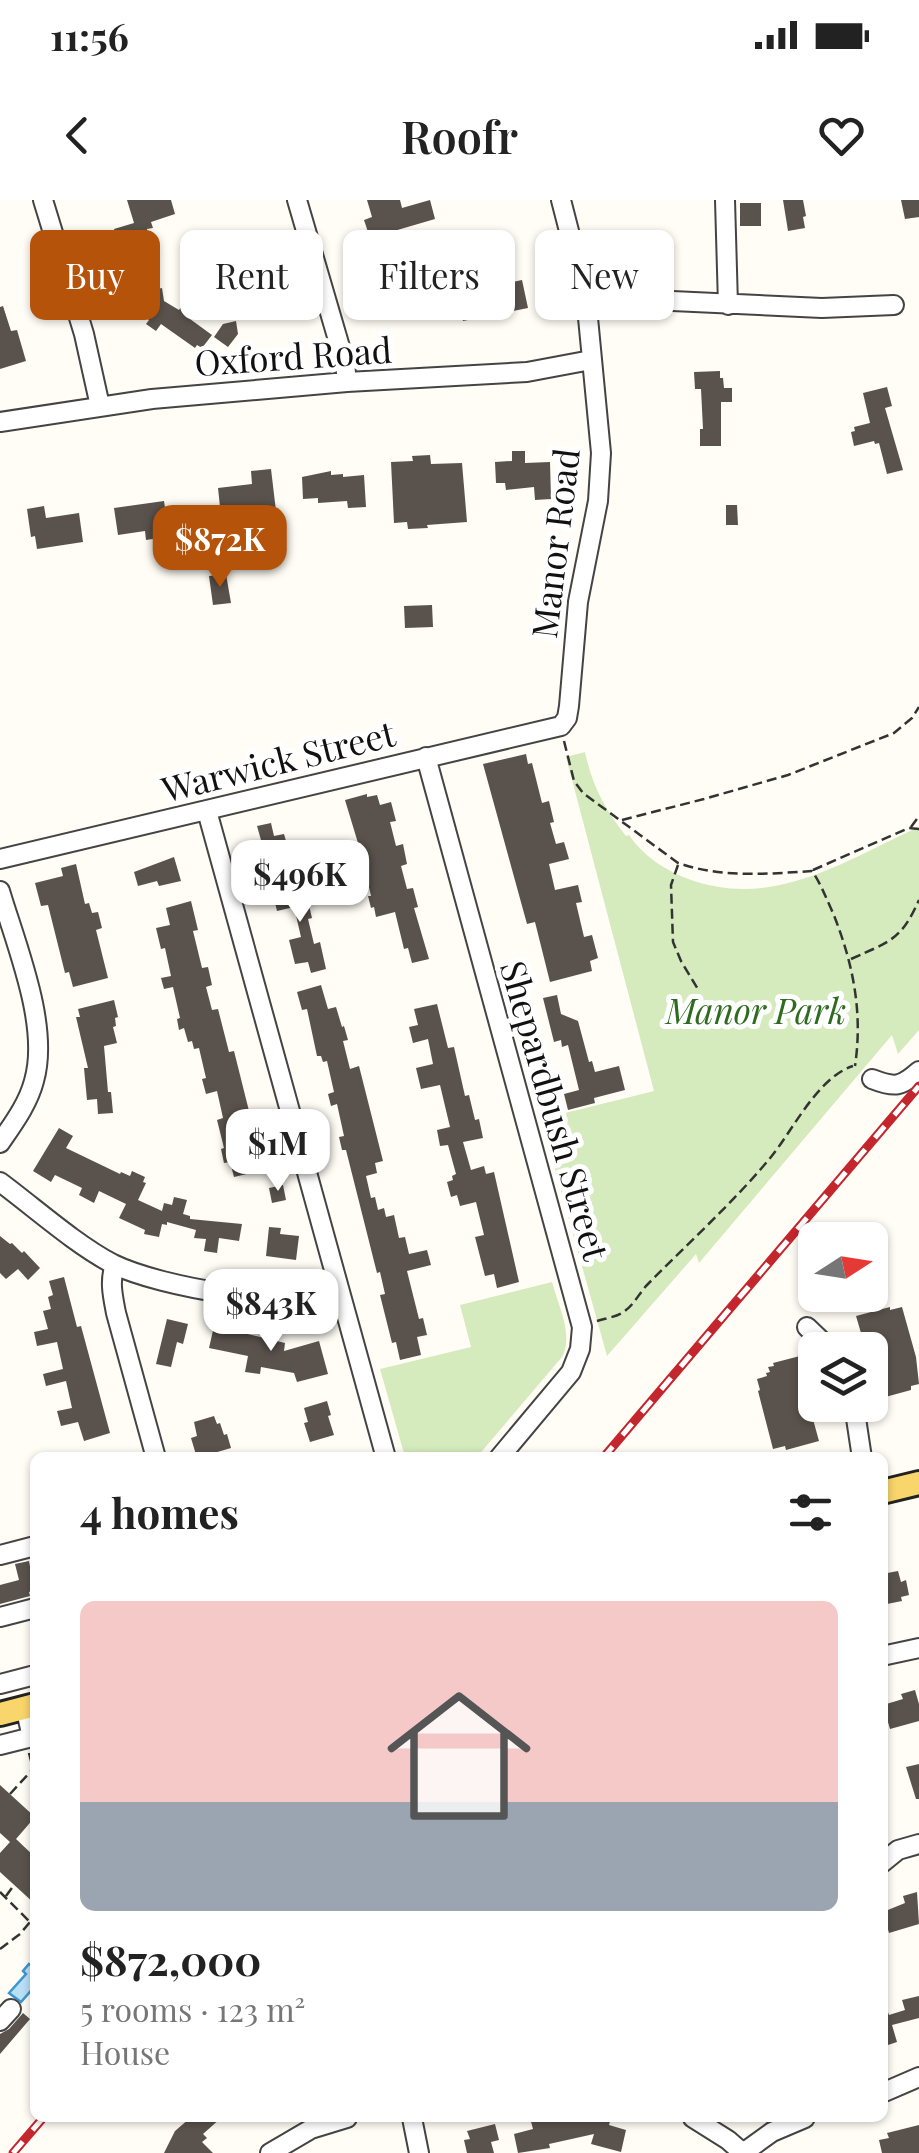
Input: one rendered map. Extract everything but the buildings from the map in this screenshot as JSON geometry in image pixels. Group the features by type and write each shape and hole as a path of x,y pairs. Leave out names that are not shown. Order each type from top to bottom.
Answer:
{"main road":[{"path":"888,1491 919,1483"},
{"path":"0,1714 30,1706"}],"street":[{"path":"44,200 84,334 100,406"},
{"path":"297,200 347,382"},
{"name":"Manor Road","path":"562,200 569,230"},
{"path":"725,200 728,306"},
{"path":"674,303 822,308 894,305"},
{"name":"Manor Road","path":"564,722 578,602 598,501 601,453 588,320"},
{"name":"Oxford Road","path":"0,422 152,399 527,372 592,360"},
{"name":"Warwick Street","path":"0,859 564,722"},
{"name":"Shepardbush Street","path":"426,757 582,1327"},
{"path":"208,811 384,1452"},
{"path":"0,891 32,999 38,1036 35,1079 21,1111 0,1143"},
{"path":"872,1079 890,1086 906,1082 919,1071"},
{"path":"0,1182 116,1265 146,1277 196,1288 309,1301 341,1296"},
{"path":"116,1265 112,1274 116,1313 154,1452"},
{"path":"504,1452 571,1372 580,1349 582,1327"},
{"path":"807,1327 812,1332"},
{"path":"857,1422 861,1452"},
{"path":"0,1555 30,1547"},
{"path":"0,1617 30,1609"},
{"path":"888,1655 919,1648"},
{"path":"0,1684 30,1676"},
{"path":"0,1745 30,1738"},
{"path":"890,1847 919,1844"},
{"path":"888,2090 919,2077"},
{"path":"270,2153 311,2129 334,2122"},
{"path":"413,2122 420,2153"},
{"path":"699,2122 743,2153 772,2132 796,2122"}],"path":[{"path":"622,820 788,775 894,733 919,707"},
{"path":"564,722 574,781 583,793 678,863 693,868 754,875 812,870 910,828 919,829"},
{"path":"910,828 919,816"},
{"path":"678,863 671,885 672,942 699,991"},
{"path":"812,870 850,959 858,1005 855,1066"},
{"path":"850,959 896,938 919,900"},
{"path":"911,919 919,920"},
{"path":"582,1327 626,1310 762,1167 823,1087 840,1070 855,1066"},
{"path":"855,1066 872,1079"},
{"path":"28,1747 30,1756"},
{"path":"10,1794 30,1772"},
{"path":"5,1897 14,1885"},
{"path":"0,1892 30,1922 0,1950"}],"green space":[{"name":"Manor Park","path":"585,752 600,797 626,836 673,872 722,887 752,889 808,877 919,827 919,1030 898,1054 892,1035 699,1263 696,1254 607,1356 541,1119 654,1091 566,757"},
{"path":"552,1282 566,1330 562,1357 481,1452 404,1452 380,1369 471,1347 460,1305"}],"water":[{"path":"30,1965 30,1992 21,2002 9,1993 26,1974 23,1971"}],"railway":[{"path":"608,1452 919,1086"},
{"path":"13,2153 40,2122"}]}
